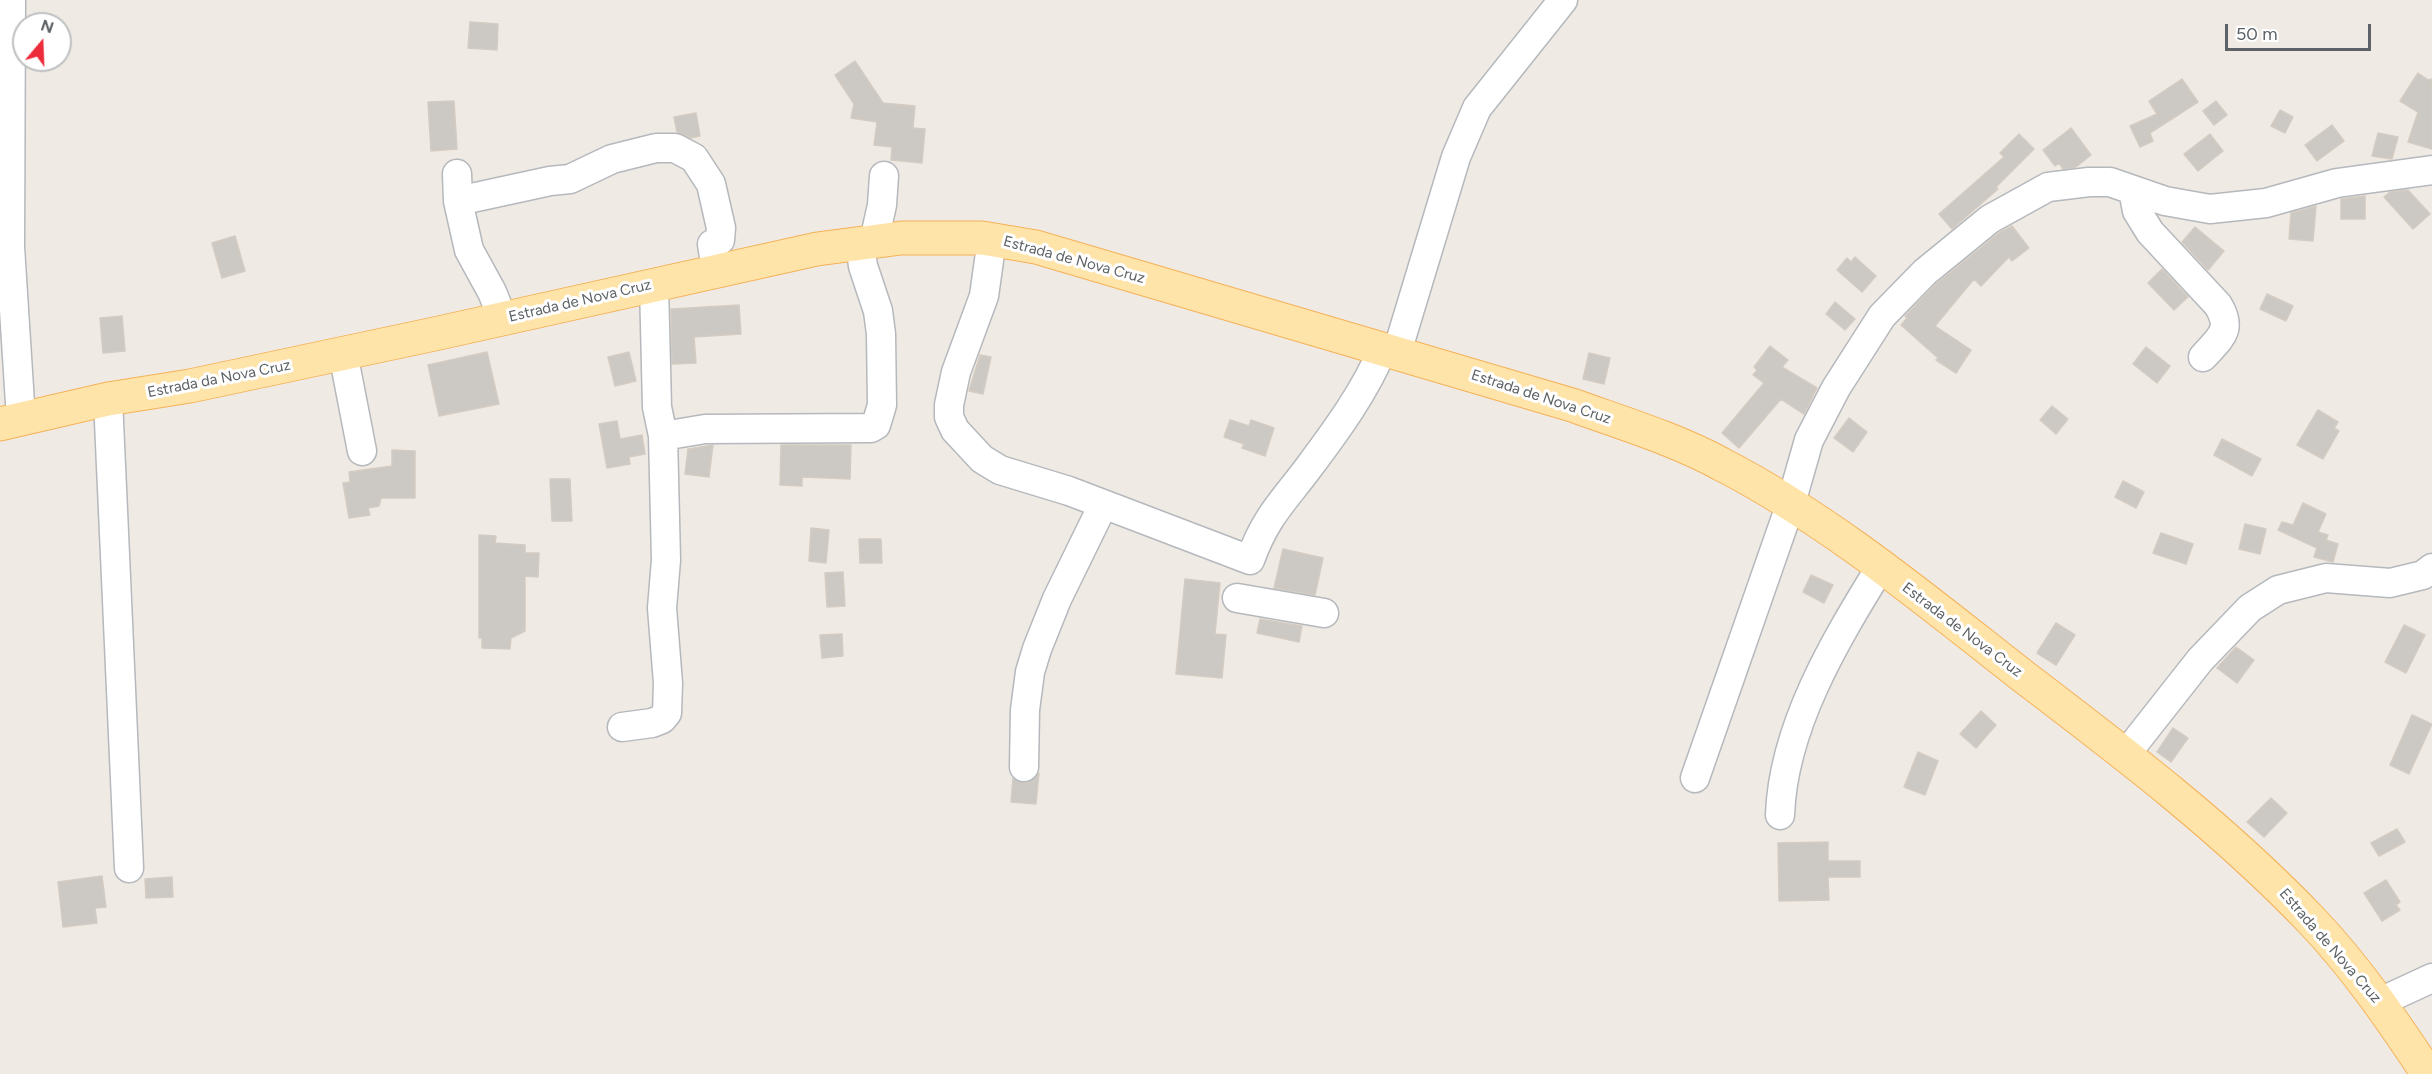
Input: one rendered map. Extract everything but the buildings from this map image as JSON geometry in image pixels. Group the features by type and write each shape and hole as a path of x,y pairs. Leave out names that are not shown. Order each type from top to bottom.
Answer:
{"main road":[{"name":"Estrada de Nova Cruz","path":"439,333 817,249 901,238 992,239 1036,247 1390,350 1572,405 1639,429 1719,462 1791,503 2126,754 2270,879 2313,922 2380,1002 2428,1074"},
{"name":"Estrada da Nova Cruz","path":"10,421 108,399 190,386 439,333"}],"street":[{"path":"10,421 5,194 11,0"},
{"path":"1324,613 1234,608 1265,524 1341,420 1377,364 1390,350 1456,157 1477,108 1563,0"},
{"path":"503,319 492,292 469,250 457,188 570,179 612,159 656,148 675,148 694,158 704,170 716,197 721,228 720,240 712,244 711,248 716,270"},
{"path":"1695,778 1791,503 1809,440 1836,388 1882,316 1924,272 1990,219 2048,187 2110,182 2165,201 2210,209 2266,203 2337,183 2432,170"},
{"path":"663,436 705,429 871,428 876,425 882,405 881,334 878,311 863,266 867,242 882,205 884,176"},
{"path":"2133,190 2137,210 2150,232 2218,304 2226,317 2226,327 2203,357"},
{"path":"992,239 984,296 956,372 949,405 950,417 955,430 982,459 1000,470 1070,491 1250,560"},
{"path":"622,727 652,723 662,719 667,713 668,683 662,609 666,560 663,436 657,407 654,285"},
{"path":"343,353 362,451"},
{"path":"108,399 129,868"},
{"path":"1024,767 1025,710 1030,672 1057,599 1104,505"},
{"path":"1780,815 1785,771 1802,716 1856,607 1880,568"},
{"path":"2126,754 2200,660 2250,608 2278,590 2326,578 2390,583 2423,575 2432,568"},
{"path":"2380,1002 2432,978"}]}
